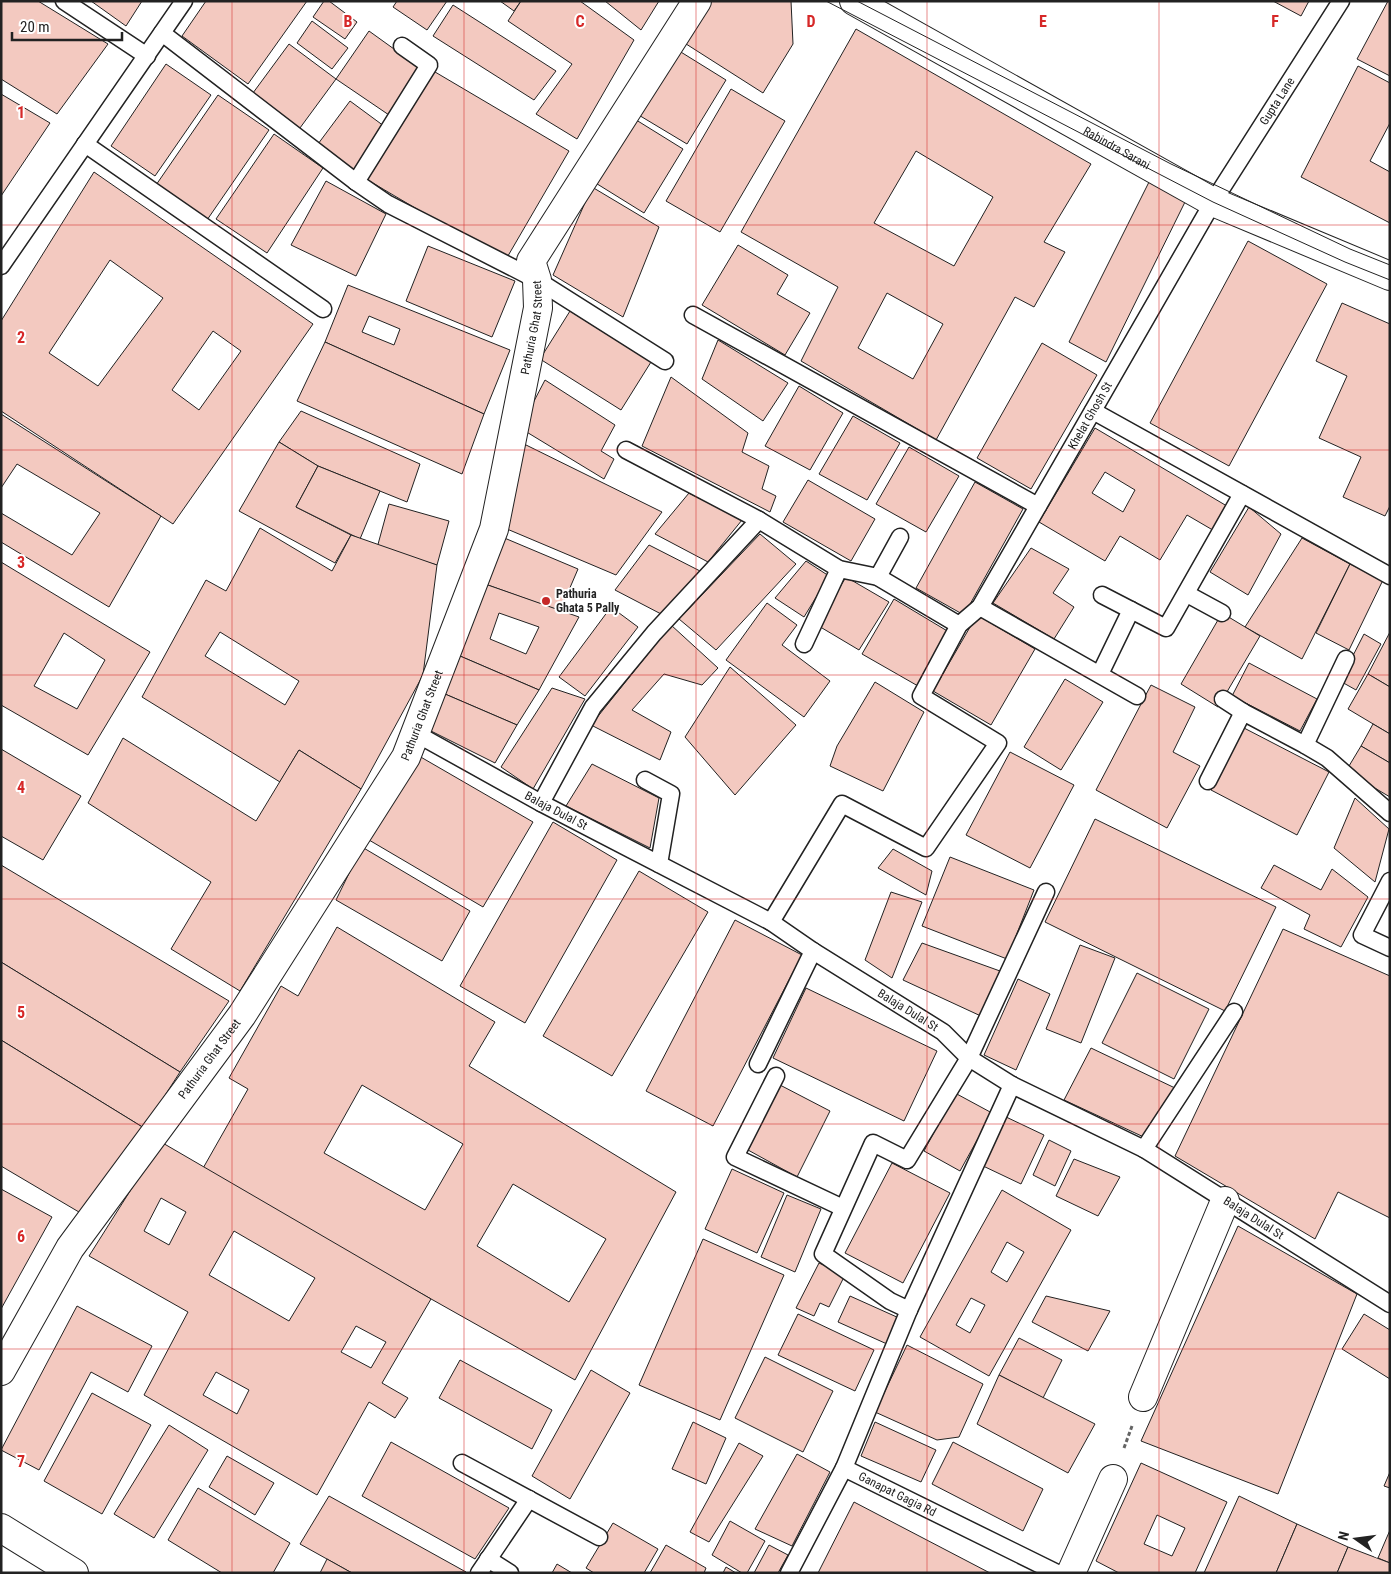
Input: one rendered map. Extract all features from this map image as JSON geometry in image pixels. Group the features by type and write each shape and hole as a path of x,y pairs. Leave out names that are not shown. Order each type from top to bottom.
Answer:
{"street":[{"name":"Pathuria Ghat Street","path":"1,1371 70,1248 242,1015 406,757 494,528 538,308 537,280 531,261 696,1"},
{"name":"Rabindra Sarani","path":"854,1 1213,202 1390,276"},
{"path":"1143,1397 1225,1201"},
{"path":"1071,1573 1113,1479"},
{"path":"1,1528 74,1573"}],"lane":[{"path":"64,1 147,56"},
{"path":"1,266 184,1"},
{"name":"Gupta Lane","path":"1213,202 1341,1"},
{"path":"162,33 356,182 388,204 537,280 665,361"},
{"path":"356,182 429,65 402,46"},
{"path":"85,144 323,309"},
{"name":"Khelat Ghosh St","path":"959,624 980,607 1213,202"},
{"path":"693,315 1038,506"},
{"path":"1093,411 1390,576"},
{"path":"626,450 758,520 840,569 878,577 959,624 921,696 998,743 926,848 842,804 772,922"},
{"path":"1102,595 1166,628 1242,494"},
{"path":"541,802 593,707 654,633 758,520"},
{"path":"878,577 900,537"},
{"path":"804,644 840,569"},
{"path":"1186,594 1222,613"},
{"path":"980,607 1137,696"},
{"path":"1100,674 1131,610"},
{"path":"1305,745 1346,659"},
{"path":"1223,698 1243,712 1326,758 1390,813"},
{"path":"1208,781 1243,712"},
{"name":"Balaja Dulal St","path":"416,733 541,802 772,922 813,951 943,1032 969,1058 1012,1085 1144,1149 1390,1304"},
{"path":"645,780 671,794 659,864"},
{"path":"1390,881 1362,935 1390,948"},
{"path":"909,1310 890,1301 823,1254 873,1143 907,1160 969,1058 1046,892"},
{"path":"758,1064 813,951"},
{"path":"1144,1149 1234,1012"},
{"path":"776,1076 735,1157 843,1208"},
{"path":"844,1468 909,1310 1012,1085"},
{"path":"462,1463 599,1537"},
{"name":"Ganapat Gagia Rd","path":"789,1573 844,1468 1057,1573"},
{"path":"510,1573 483,1566 529,1499"}],"path":[{"path":"1113,1479 1143,1397"}],"building":[{"path":"1,1 38,1 108,44 57,114 1,79"},
{"path":"91,1 142,1 126,26"},
{"path":"206,1 307,1 248,84 182,36"},
{"path":"324,1 329,1 357,22 345,39 313,17"},
{"path":"397,1 447,1 427,30 393,7"},
{"path":"500,1 521,1 514,11"},
{"path":"521,1 580,1 634,40 577,139 536,114 572,64 508,21"},
{"path":"605,1 659,1 641,30"},
{"path":"709,1 791,1 793,44 763,93 683,42"},
{"path":"1273,1 1309,1 1301,16"},
{"path":"1388,1 1390,1 1390,76 1357,59"},
{"path":"453,5 556,71 534,100 433,36"},
{"path":"312,21 348,48 332,69 297,43"},
{"path":"856,29 1091,164 1044,242 1065,252 1034,307 1015,297 936,440 801,361 838,287 741,232","holes":["916,151 993,197 954,266 874,223","887,293 943,324 913,379 858,348"]},
{"path":"369,31 419,67 389,115 336,79"},
{"path":"289,44 336,79 297,132 250,97"},
{"path":"676,49 726,80 687,144 637,114"},
{"path":"166,64 211,95 155,176 111,146"},
{"path":"1358,66 1390,83 1390,123 1370,161 1390,172 1390,223 1301,177"},
{"path":"430,69 569,151 505,261 366,179"},
{"path":"731,89 785,121 720,232 666,201"},
{"path":"1,94 50,123 1,196"},
{"path":"218,95 269,130 207,220 156,185"},
{"path":"350,101 388,129 356,172 318,144"},
{"path":"633,118 683,149 644,213 594,182"},
{"path":"274,134 323,168 267,253 216,219"},
{"path":"94,172 313,324 173,524 1,411 1,321","holes":["110,260 163,298 98,386 49,353","213,331 241,351 199,410 172,390"]},
{"path":"326,181 386,214 356,276 291,245"},
{"path":"1149,182 1185,202 1106,362 1069,342"},
{"path":"592,187 659,227 623,317 553,275"},
{"path":"1248,241 1327,284 1229,466 1150,423"},
{"path":"738,245 788,275 777,294 810,313 785,355 702,305"},
{"path":"428,246 515,281 492,337 406,301"},
{"path":"348,285 510,350 484,414 325,342","holes":["369,316 400,329 394,345 362,332"]},
{"path":"1342,303 1390,324 1390,506 1385,516 1343,497 1361,457 1319,438 1347,376 1316,361"},
{"path":"570,311 651,362 621,410 540,359"},
{"path":"718,340 788,383 763,421 702,379"},
{"path":"325,342 484,414 462,474 297,401"},
{"path":"1042,343 1097,375 1031,489 977,458"},
{"path":"671,377 748,433 742,452 769,466 762,489 776,496 770,512 642,446"},
{"path":"545,380 615,425 601,451 614,459 604,479 520,428"},
{"path":"799,386 843,413 810,470 765,446"},
{"path":"301,411 420,464 407,502 318,466 279,442"},
{"path":"1,414 161,516 109,607 1,542 1,513 72,555 100,513 17,464 1,488"},
{"path":"853,416 900,443 867,500 819,474"},
{"path":"1095,428 1237,512 1223,536 1187,515 1160,560 1120,536 1105,561 1039,522","holes":["1105,472 1135,490 1123,512 1092,493"]},
{"path":"279,442 318,466 296,507 351,535 335,563 239,511"},
{"path":"522,443 662,512 616,575 507,529"},
{"path":"909,447 959,476 926,532 876,504"},
{"path":"318,466 380,491 360,539 296,507"},
{"path":"808,480 875,519 851,561 783,522"},
{"path":"975,482 1023,509 964,615 916,588"},
{"path":"689,493 742,520 708,562 655,534"},
{"path":"389,504 449,521 437,565 377,548"},
{"path":"1249,507 1281,534 1248,595 1210,572"},
{"path":"260,528 332,571 351,535 437,565 423,675 361,789 299,750 280,782 142,697 206,580 226,591","holes":["220,632 299,681 285,705 205,656"]},
{"path":"760,534 796,564 716,650 679,619"},
{"path":"502,537 578,569 560,611 485,584"},
{"path":"1302,538 1350,564 1302,659 1245,627"},
{"path":"649,545 702,572 663,615 615,590"},
{"path":"1031,548 1069,569 1053,593 1074,607 1054,639 993,603"},
{"path":"806,561 829,576 804,617 775,598"},
{"path":"1,562 150,652 88,755 1,705","holes":["64,633 105,660 77,709 34,686"]},
{"path":"1350,564 1383,580 1349,650 1316,633"},
{"path":"846,577 889,602 859,650 817,625"},
{"path":"485,584 579,617 539,690 460,656","holes":["499,613 539,627 526,654 490,639"]},
{"path":"894,599 949,632 918,686 862,654"},
{"path":"767,603 797,625 782,645 830,681 804,717 726,660"},
{"path":"611,607 638,627 585,696 559,677"},
{"path":"1222,613 1260,636 1218,707 1181,684"},
{"path":"977,615 1035,649 991,725 933,691"},
{"path":"671,625 718,668 702,685 664,674 632,710 671,732 660,760 591,725"},
{"path":"1390,632 1390,687 1368,674"},
{"path":"1364,634 1381,644 1356,690 1340,681"},
{"path":"460,656 539,690 517,725 445,694"},
{"path":"1249,663 1317,699 1300,731 1232,696"},
{"path":"730,667 796,725 735,795 685,737"},
{"path":"1368,674 1390,687 1390,734 1348,709"},
{"path":"1065,679 1103,702 1061,770 1024,747"},
{"path":"875,682 924,712 883,791 830,766 837,746"},
{"path":"1151,685 1195,707 1173,752 1200,766 1167,828 1096,790"},
{"path":"552,688 585,699 533,789 501,767"},
{"path":"445,694 517,725 495,763 429,730"},
{"path":"1373,724 1390,734 1390,763 1361,746"},
{"path":"1244,728 1329,772 1297,835 1211,790"},
{"path":"123,738 256,821 299,750 361,789 240,991 171,949 211,882 88,803"},
{"path":"1361,746 1390,763 1390,797 1346,771"},
{"path":"1,749 81,796 43,860 1,836"},
{"path":"1010,752 1074,785 1030,868 966,835"},
{"path":"419,756 533,822 483,907 369,840"},
{"path":"592,764 659,798 650,848 566,806"},
{"path":"1355,798 1389,829 1375,882 1334,848"},
{"path":"1095,819 1276,907 1225,1011 1045,922"},
{"path":"553,822 617,860 525,1023 460,986"},
{"path":"362,847 470,911 442,961 336,900"},
{"path":"893,849 932,871 926,895 878,868"},
{"path":"950,857 1034,890 1007,959 922,926"},
{"path":"1,865 229,1001 180,1072 1,962"},
{"path":"1274,865 1321,890 1332,869 1368,897 1341,947 1304,929 1310,915 1261,888"},
{"path":"639,871 708,912 612,1076 543,1036"},
{"path":"891,892 922,902 892,978 865,960"},
{"path":"735,920 802,955 713,1126 646,1091"},
{"path":"337,927 495,1022 469,1066 676,1192 575,1380 202,1170 248,1089 229,1078 281,986 298,996","holes":["362,1085 463,1144 425,1210 324,1153","513,1184 606,1239 569,1302 477,1246"]},
{"path":"1283,929 1390,976 1390,1218 1338,1192 1315,1239 1175,1156"},
{"path":"922,943 1000,971 983,1017 903,980"},
{"path":"1080,945 1115,958 1081,1043 1046,1029"},
{"path":"1,962 180,1072 144,1128 1,1040"},
{"path":"1137,973 1209,1009 1174,1079 1102,1043"},
{"path":"1018,979 1050,994 1016,1070 984,1055"},
{"path":"806,988 937,1051 904,1121 773,1058"},
{"path":"1,1040 144,1128 84,1215 1,1166"},
{"path":"1091,1048 1175,1088 1148,1139 1064,1100"},
{"path":"780,1085 830,1111 797,1177 748,1150"},
{"path":"955,1093 992,1113 960,1171 924,1151"},
{"path":"1004,1116 1044,1135 1021,1184 981,1165"},
{"path":"1049,1140 1071,1151 1055,1186 1033,1175"},
{"path":"161,1142 431,1299 382,1383 408,1398 395,1418 369,1402 317,1495 144,1395 188,1312 89,1256","holes":["161,1198 186,1212 169,1245 144,1231","234,1231 315,1278 289,1321 209,1275","356,1326 386,1342 371,1368 341,1352","216,1372 249,1390 237,1414 203,1395"]},
{"path":"1074,1159 1120,1177 1098,1216 1056,1196"},
{"path":"892,1163 950,1193 903,1283 845,1253"},
{"path":"732,1169 784,1193 757,1253 705,1229"},
{"path":"1,1189 52,1217 1,1309"},
{"path":"1002,1190 1071,1230 989,1376 920,1337","holes":["1007,1242 1024,1252 1007,1282 991,1272","971,1298 985,1305 970,1333 956,1325"]},
{"path":"787,1195 821,1209 795,1272 761,1257"},
{"path":"1238,1226 1357,1294 1278,1494 1141,1441"},
{"path":"703,1239 784,1275 720,1420 639,1385"},
{"path":"819,1263 845,1275 829,1307 820,1303 814,1316 796,1308"},
{"path":"850,1296 899,1318 887,1344 838,1322"},
{"path":"1046,1296 1110,1311 1088,1351 1032,1322"},
{"path":"77,1306 152,1346 128,1392 91,1372 39,1470 1,1450"},
{"path":"798,1314 874,1350 855,1391 778,1355"},
{"path":"1364,1314 1390,1330 1390,1379 1342,1349"},
{"path":"1019,1338 1062,1360 1043,1398 999,1375"},
{"path":"907,1345 983,1384 959,1437 937,1440 875,1412"},
{"path":"765,1357 833,1391 803,1452 735,1418"},
{"path":"460,1360 552,1410 532,1449 439,1398"},
{"path":"591,1370 630,1393 570,1499 532,1476"},
{"path":"999,1375 1095,1424 1068,1473 977,1424"},
{"path":"92,1393 151,1425 102,1514 44,1481"},
{"path":"693,1422 726,1438 706,1484 672,1469"},
{"path":"875,1422 936,1450 921,1482 861,1456"},
{"path":"169,1425 208,1450 154,1538 114,1514"},
{"path":"391,1442 509,1508 475,1559 362,1496"},
{"path":"953,1442 1043,1489 1023,1531 932,1484"},
{"path":"739,1443 763,1456 709,1542 690,1532"},
{"path":"797,1454 830,1472 792,1546 755,1529"},
{"path":"227,1456 274,1483 255,1515 209,1487"},
{"path":"1141,1463 1227,1502 1195,1573 1119,1573 1096,1561","holes":["1157,1515 1185,1528 1172,1556 1144,1544"]},
{"path":"1390,1472 1390,1488 1384,1486"},
{"path":"198,1488 290,1543 273,1573 222,1573 168,1540"},
{"path":"329,1496 466,1572 352,1573 300,1544"},
{"path":"1239,1496 1297,1524 1276,1573 1204,1573"},
{"path":"854,1502 990,1573 818,1573"},
{"path":"730,1521 765,1541 747,1573 742,1573 712,1555"},
{"path":"613,1523 658,1549 644,1573 594,1573 586,1568"},
{"path":"1297,1524 1348,1547 1337,1573 1276,1573"},
{"path":"1390,1530 1390,1563 1378,1558"},
{"path":"666,1545 706,1568 704,1573 650,1573"},
{"path":"769,1545 788,1555 778,1573 754,1573"},
{"path":"1348,1547 1390,1563 1390,1573 1337,1573"},
{"path":"327,1559 352,1573 320,1573"},
{"path":"557,1564 572,1573 552,1573"},
{"path":"726,1567 736,1573 723,1573"}],"tram line":[{"path":"826,1 1213,202 1345,262 1390,280"},
{"path":"857,1 1171,164 1350,249 1390,265"}],"place":[{"name":"Pathuria Ghata 5 Pally","path":"546,601"}]}
